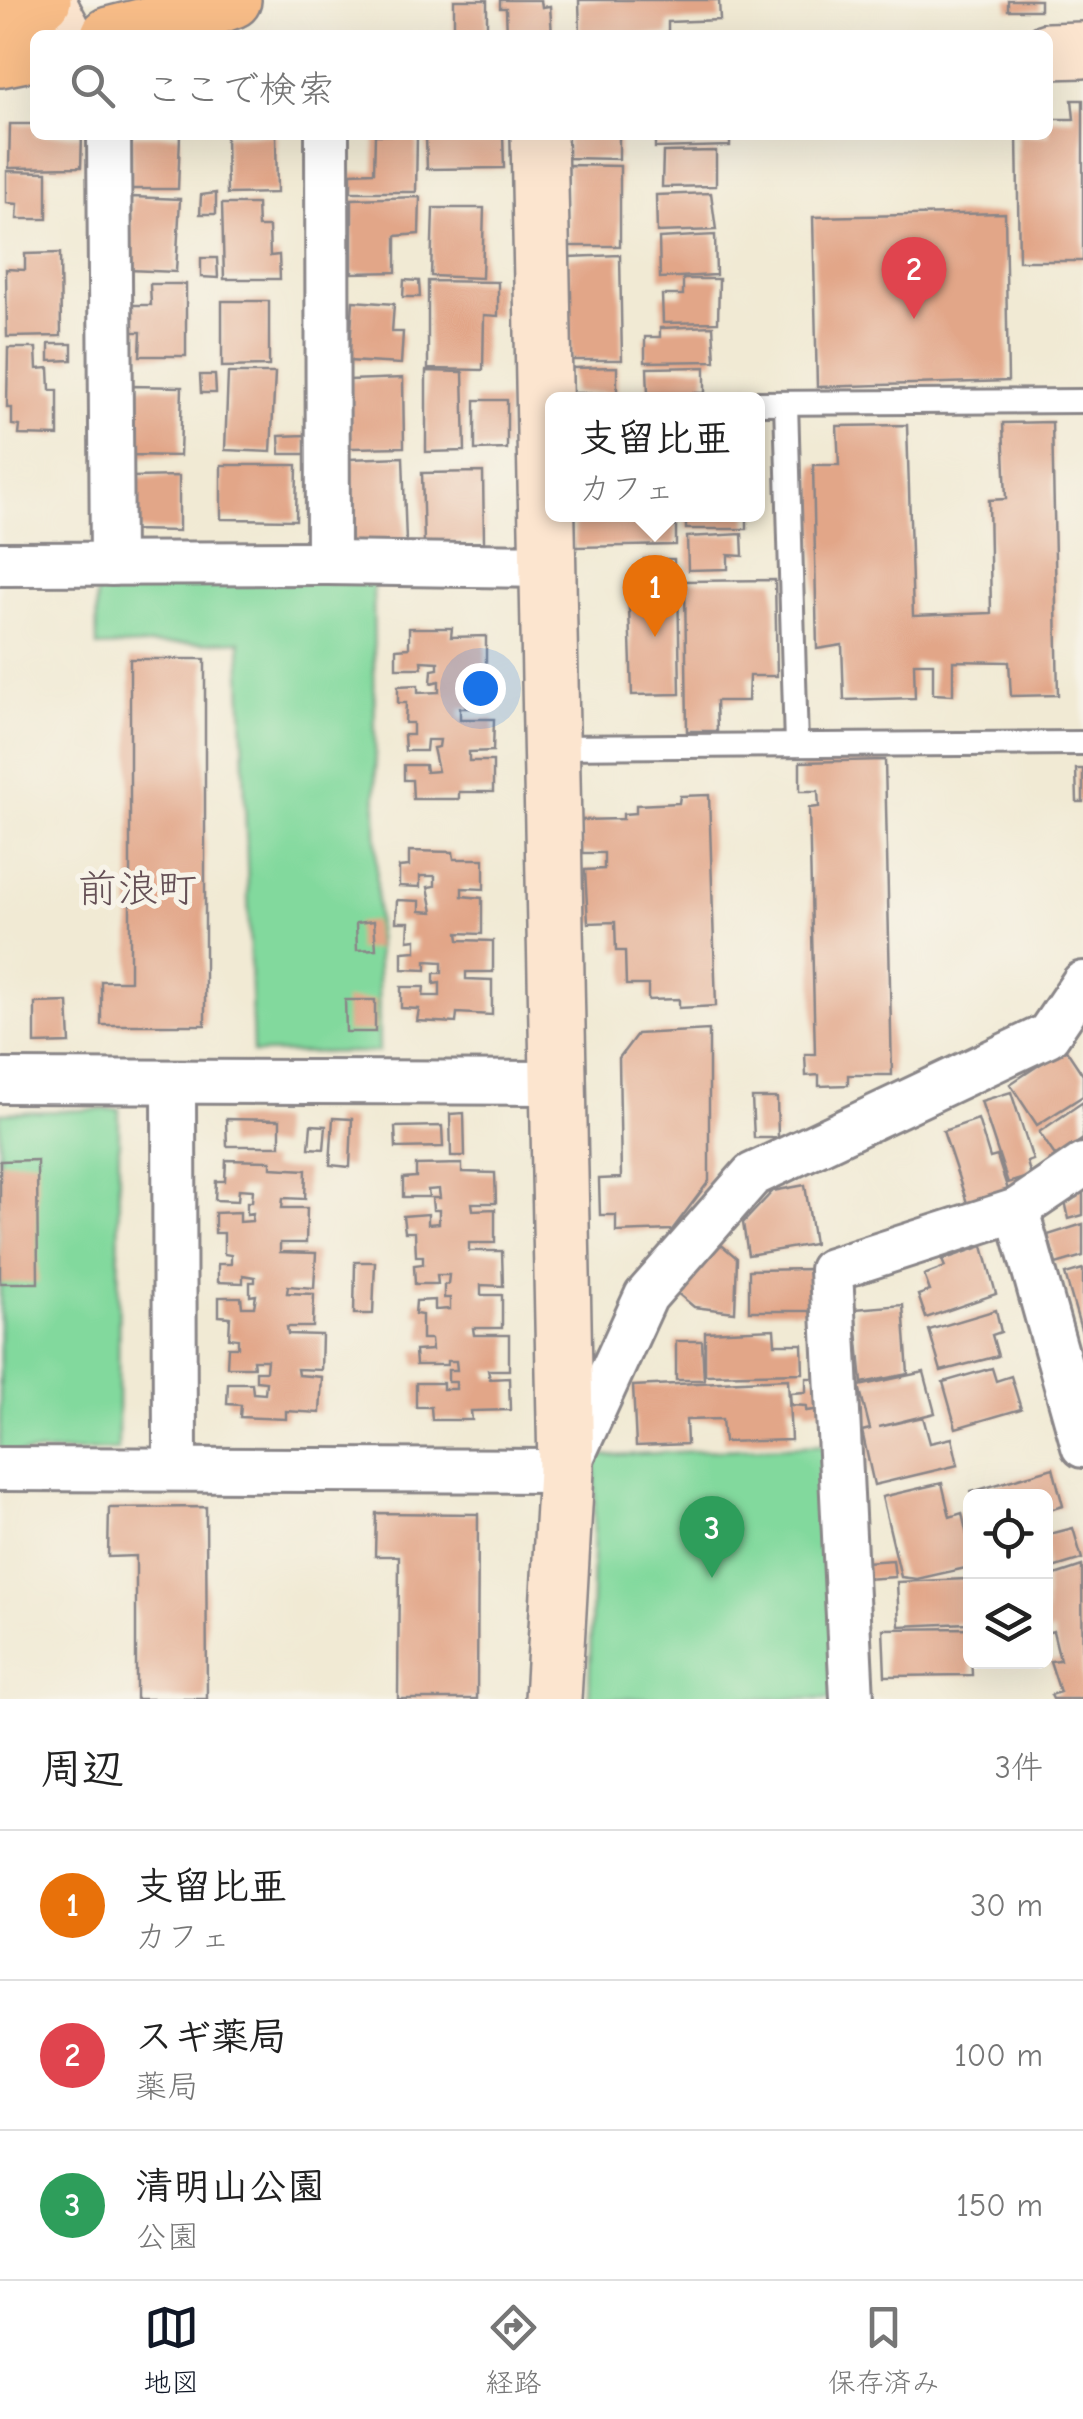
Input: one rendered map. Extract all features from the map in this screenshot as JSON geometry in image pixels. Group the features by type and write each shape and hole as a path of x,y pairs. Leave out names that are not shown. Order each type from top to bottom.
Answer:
{"main road":[{"path":"0,10 44,0"},
{"path":"127,30 233,0"},
{"path":"0,59 30,53"}],"street":[{"path":"44,0 63,30"},
{"path":"1053,50 1083,50"},
{"path":"109,140 112,564"},
{"path":"327,140 328,562"},
{"path":"539,140 549,392"},
{"path":"548,522 566,1470 552,1699"},
{"path":"0,564 328,562 548,566"},
{"path":"566,1470 646,1296 752,1175 1048,1035 1083,983"},
{"path":"0,1081 556,1083"},
{"path":"174,1082 175,1468"},
{"path":"852,1699 831,1270 1016,1210 1083,1165"},
{"path":"1016,1210 1083,1446"},
{"path":"0,1469 566,1470"}],"lane":[{"path":"765,403 1083,401"},
{"path":"786,403 796,745"},
{"path":"553,747 1083,743"}],"green space":[{"path":"96,580 373,582 379,1052 253,1053 240,641 97,647"},
{"path":"119,1109 118,1450 0,1454 0,1113"},
{"path":"824,1445 837,1699 589,1699 596,1456"}],"building":[{"path":"454,0 487,0 487,30 454,30"},
{"path":"500,0 541,0 542,7 550,6 552,30 507,30 506,8 500,8"},
{"path":"579,0 719,0 720,20 668,22 668,30 580,30"},
{"path":"1008,0 1040,0 1040,10 1008,10"},
{"path":"1072,100 1083,100 1083,261 1019,261 1017,140 1053,140 1053,119 1074,119"},
{"path":"10,124 30,124 30,140 82,140 81,167 9,168"},
{"path":"132,140 180,140 178,189 130,189"},
{"path":"226,140 276,140 277,193 227,194"},
{"path":"375,140 417,140 416,192 351,192 351,173 374,172"},
{"path":"426,140 503,140 504,168 427,169"},
{"path":"567,140 619,140 619,159 567,158"},
{"path":"655,140 730,140 730,146 655,148"},
{"path":"716,151 716,186 662,187 663,152"},
{"path":"568,165 620,166 620,246 569,246"},
{"path":"7,171 47,172 47,219 17,219 18,204 7,203"},
{"path":"216,193 216,214 200,214 201,195"},
{"path":"711,193 716,230 657,232 656,195"},
{"path":"132,197 180,199 176,272 129,270"},
{"path":"420,197 419,234 396,236 396,272 352,273 352,199"},
{"path":"222,204 257,204 258,227 269,227 270,256 279,255 280,279 224,279"},
{"path":"433,208 484,208 482,278 431,276"},
{"path":"1005,213 1008,381 817,387 813,217"},
{"path":"715,235 716,275 660,278 659,238"},
{"path":"60,253 61,336 7,337 6,269 25,270 25,254"},
{"path":"620,255 622,360 571,360 568,257"},
{"path":"201,258 217,258 218,278 201,277"},
{"path":"683,279 719,279 718,322 663,323 662,295 683,295"},
{"path":"404,280 419,281 420,297 403,297"},
{"path":"428,281 498,282 498,316 484,315 483,370 428,369"},
{"path":"150,284 186,284 186,356 140,356 141,332 130,332 131,305 151,305"},
{"path":"222,301 269,301 269,366 222,367"},
{"path":"353,301 394,304 392,332 403,332 401,364 349,361"},
{"path":"713,326 715,361 645,362 645,337 660,337 660,328"},
{"path":"49,344 72,344 72,360 49,361"},
{"path":"8,348 36,348 37,369 49,368 50,390 58,390 58,436 19,435 20,426 12,425 12,408 7,408"},
{"path":"617,367 617,392 573,392 572,368"},
{"path":"705,367 705,392 648,392 647,368"},
{"path":"426,371 463,372 465,451 426,452"},
{"path":"228,373 275,373 271,452 225,450"},
{"path":"200,375 215,375 216,393 201,393"},
{"path":"403,378 404,447 350,448 349,380"},
{"path":"131,386 182,387 180,456 130,455"},
{"path":"475,400 507,400 507,449 475,450"},
{"path":"1052,422 1058,695 1011,696 1009,662 953,661 953,695 933,694 933,663 914,663 915,698 844,700 842,645 817,649 813,465 839,465 837,426 907,425 913,616 991,613 989,500 1006,499 1003,423"},
{"path":"306,435 306,454 280,454 279,436"},
{"path":"403,457 406,542 351,544 349,459"},
{"path":"221,465 297,465 296,520 221,519"},
{"path":"483,472 484,542 424,543 422,473"},
{"path":"179,476 179,531 131,530 131,477"},
{"path":"574,522 676,522 676,545 575,547"},
{"path":"686,522 747,522 747,529 686,529"},
{"path":"742,534 743,556 728,555 728,569 688,570 687,537"},
{"path":"644,559 674,559 674,575 644,575"},
{"path":"678,578 680,694 632,695 628,579"},
{"path":"775,580 777,676 749,676 748,701 716,701 717,731 687,731 685,581"},
{"path":"409,628 452,628 451,637 486,636 486,671 467,671 467,679 485,680 486,708 460,708 460,719 494,719 493,751 469,752 469,761 493,761 493,792 459,792 459,799 413,799 412,780 404,780 404,765 425,765 426,772 438,771 433,748 439,747 440,740 427,740 426,751 405,751 404,735 413,735 413,723 405,723 406,703 398,703 398,686 418,685 418,693 439,692 439,681 431,683 432,670 438,669 438,662 421,661 422,668 396,668 396,649 409,648"},
{"path":"130,659 205,659 205,1025 101,1025 101,981 130,981"},
{"path":"885,760 892,1075 848,1075 848,1085 819,1086 819,1075 806,1076 805,1054 815,1054 809,808 819,807 818,791 800,791 800,762"},
{"path":"1076,769 1083,769 1083,802 1077,802"},
{"path":"709,795 716,1006 679,1008 679,999 648,1000 648,985 626,985 625,951 616,951 615,922 588,923 585,870 604,869 604,853 581,853 580,820 623,819 623,814 636,813 636,805 679,803 680,796"},
{"path":"409,851 453,852 454,859 484,859 484,889 462,888 462,896 482,898 482,934 458,933 459,940 493,941 493,972 466,972 466,979 492,980 492,1015 457,1013 456,1023 417,1021 419,1009 401,1008 401,987 424,987 423,996 440,996 440,983 434,984 434,973 442,973 442,962 426,961 426,970 402,969 402,952 416,951 416,939 408,940 409,922 396,922 397,900 420,901 420,911 433,912 428,887 435,886 435,876 420,876 420,887 399,886 399,867 409,866"},
{"path":"374,921 376,949 357,950 356,923"},
{"path":"345,1000 375,1000 375,1032 346,1032"},
{"path":"68,1002 70,1043 35,1044 35,1003"},
{"path":"709,1030 709,1181 672,1230 616,1232 616,1215 600,1215 599,1179 621,1178 619,1058 637,1034"},
{"path":"1065,1048 1083,1075 1083,1096 1037,1125 1010,1084"},
{"path":"1011,1092 1033,1160 1027,1162 1031,1176 1008,1183 981,1101"},
{"path":"752,1098 777,1098 778,1138 754,1138"},
{"path":"1083,1102 1083,1139 1056,1157 1039,1132"},
{"path":"464,1113 465,1156 451,1156 450,1114"},
{"path":"333,1118 352,1119 350,1167 330,1165"},
{"path":"226,1119 280,1120 280,1146 227,1146"},
{"path":"978,1119 990,1158 997,1156 1008,1190 967,1203 943,1131"},
{"path":"311,1125 326,1126 324,1149 309,1148"},
{"path":"442,1126 443,1147 396,1148 395,1127"},
{"path":"37,1160 38,1283 0,1283 0,1161"},
{"path":"226,1160 271,1161 271,1168 306,1170 305,1199 283,1198 282,1208 307,1208 306,1243 280,1243 280,1252 316,1253 314,1288 288,1286 287,1293 314,1294 313,1327 287,1327 288,1334 322,1335 321,1370 297,1369 298,1375 322,1377 320,1413 286,1411 286,1419 240,1417 241,1405 227,1404 228,1383 252,1383 253,1393 265,1394 266,1382 256,1381 256,1371 266,1371 267,1360 253,1360 254,1367 227,1367 228,1347 238,1347 238,1339 229,1338 230,1317 219,1316 219,1297 241,1297 242,1307 254,1307 256,1295 250,1296 250,1282 255,1282 255,1277 243,1275 243,1283 218,1282 218,1264 231,1264 231,1255 224,1254 224,1233 215,1233 215,1213 240,1212 240,1222 252,1221 253,1213 247,1214 253,1190 239,1189 238,1201 215,1200 216,1181 225,1181"},
{"path":"462,1164 462,1172 495,1173 496,1203 472,1203 473,1210 495,1209 495,1243 469,1243 469,1251 502,1251 503,1286 481,1285 481,1295 502,1295 502,1328 473,1328 474,1335 509,1335 509,1370 488,1370 490,1379 509,1378 510,1410 471,1411 472,1420 432,1420 431,1407 416,1407 416,1383 443,1383 443,1389 456,1389 456,1382 448,1382 448,1370 457,1370 456,1361 447,1361 447,1365 416,1365 415,1351 432,1350 431,1339 422,1339 422,1315 415,1314 416,1301 435,1300 435,1310 450,1309 450,1298 444,1298 449,1275 437,1275 438,1284 415,1284 414,1265 423,1264 423,1256 416,1256 415,1232 405,1232 403,1216 428,1214 428,1224 439,1223 439,1210 433,1210 432,1198 440,1198 439,1189 428,1190 429,1197 403,1197 403,1178 416,1177 416,1165"},
{"path":"805,1185 814,1244 748,1255 743,1223 773,1191"},
{"path":"1083,1187 1083,1215 1069,1219 1065,1201 1077,1197 1076,1190"},
{"path":"1083,1224 1083,1256 1056,1264 1048,1235"},
{"path":"718,1242 737,1258 735,1312 694,1307 675,1291"},
{"path":"983,1246 996,1294 926,1318 918,1295 930,1291 924,1275 945,1267 942,1260"},
{"path":"355,1262 375,1262 373,1314 354,1314"},
{"path":"811,1269 812,1311 749,1311 749,1270"},
{"path":"1083,1269 1083,1333 1082,1333 1065,1274"},
{"path":"903,1305 908,1374 862,1383 855,1309"},
{"path":"996,1310 1001,1332 992,1335 998,1356 941,1371 929,1330"},
{"path":"774,1329 775,1344 802,1344 803,1373 705,1375 705,1332"},
{"path":"676,1341 702,1341 704,1380 676,1380"},
{"path":"992,1368 996,1381 1011,1376 1021,1409 956,1428 943,1382"},
{"path":"924,1372 935,1413 879,1427 923,1417 930,1443 952,1438 958,1465 874,1485 862,1431 870,1429 859,1386"},
{"path":"806,1378 821,1378 823,1409 806,1411 806,1406 791,1405 790,1393 806,1392"},
{"path":"788,1379 791,1440 724,1442 722,1419 686,1420 687,1444 636,1446 633,1386"},
{"path":"1053,1468 1063,1506 1053,1509 1053,1489 981,1489"},
{"path":"942,1483 950,1517 962,1513 963,1569 917,1579 901,1577 882,1497"},
{"path":"206,1507 207,1699 136,1699 136,1556 108,1557 109,1508"},
{"path":"376,1513 478,1514 477,1699 398,1699 399,1556 375,1556"},
{"path":"1073,1528 1082,1559 1053,1568 1053,1533"},
{"path":"893,1560 895,1577 865,1579 865,1562"},
{"path":"1082,1566 1083,1699 1053,1699 1051,1695 1060,1692 1053,1669 1053,1661 1060,1660 1053,1631 1053,1576"},
{"path":"963,1579 963,1623 899,1626 897,1582"},
{"path":"963,1628 963,1669 972,1669 972,1675 885,1676 883,1629"}],"place":[{"name":"スギ薬局","path":"914,319"},
{"name":"支留比亜","path":"655,637"},
{"name":"清明山公園","path":"712,1578"}],"district":[{"name":"前浪町","path":"137,889"}]}
